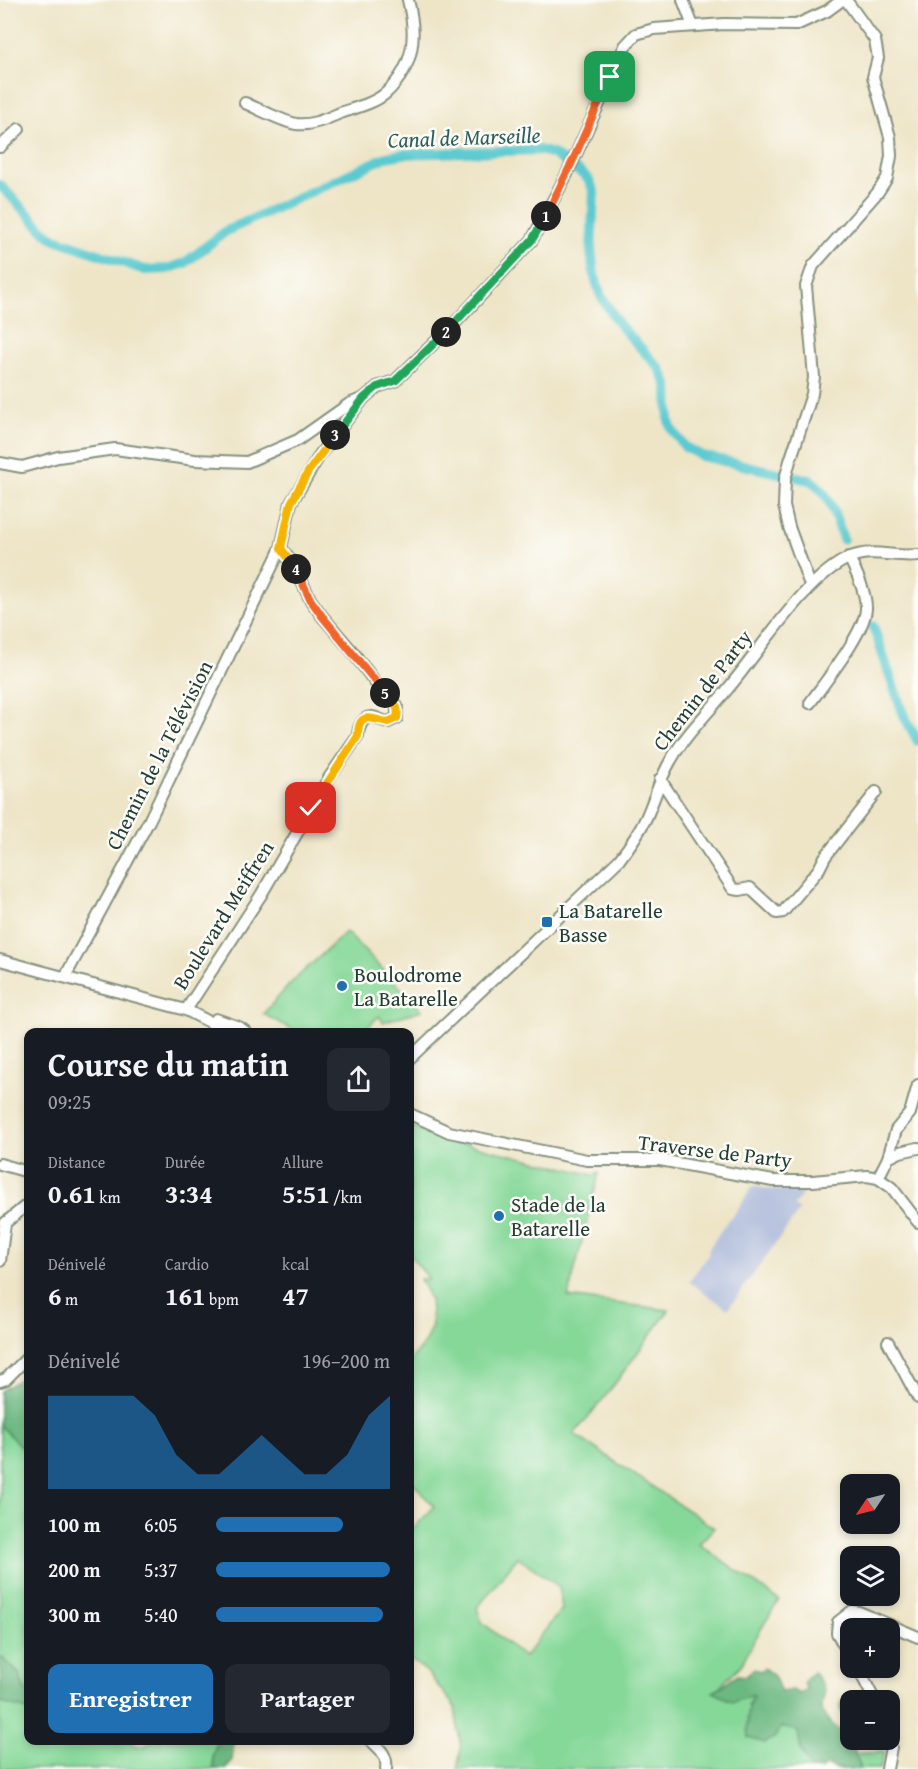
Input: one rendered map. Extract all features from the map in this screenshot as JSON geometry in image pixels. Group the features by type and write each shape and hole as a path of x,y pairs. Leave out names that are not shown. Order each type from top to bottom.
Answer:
{"street":[{"path":"245,103 296,124 315,123 357,108 385,94 403,74 413,46 414,23 408,0"},
{"path":"683,0 693,26"},
{"path":"0,463 22,466 58,457 115,449 195,460 247,462 298,440 349,404 364,398 377,387 395,381 456,322 532,240 567,174 625,46 636,34 654,29 724,24 796,25 804,23 844,0 875,40 878,58 873,77 890,137 891,156 887,178 878,192 813,266 806,286 814,376 812,394 785,479 784,506 789,527 810,585"},
{"path":"0,147 19,129"},
{"name":"Chemin de la Télévision","path":"65,977 149,821 281,548 291,503 321,453 364,398"},
{"name":"Boulevard Meiffren","path":"186,1010 261,895 311,808 358,736 358,729 366,718 393,721 397,718 399,711 322,616 310,599 295,567 281,548"},
{"path":"810,703 845,655 867,609 864,596 846,559 861,554 918,555"},
{"name":"Chemin de Party","path":"414,1054 619,860 634,840 646,818 660,779 682,742 731,685 810,585 846,559"},
{"path":"660,779 733,888 740,890 750,888 777,913 783,912 819,869 825,857 876,792"},
{"path":"0,960 186,1010 222,1028"},
{"path":"198,1015 224,1020 240,1028"},
{"path":"918,1085 910,1113 896,1130 888,1158 878,1178 892,1188 918,1222"},
{"name":"Traverse de Party","path":"414,1116 449,1132 587,1160 660,1160 773,1182 867,1176 878,1178"},
{"path":"888,1158 900,1152 918,1148"},
{"path":"0,1164 24,1171"},
{"path":"0,1261 5,1222 24,1207"},
{"path":"888,1342 918,1398"},
{"path":"0,1381 24,1361"},
{"path":"843,1618 852,1611 873,1618"},
{"path":"840,1620 837,1633 840,1638"},
{"path":"900,1630 918,1638"},
{"path":"375,1745 383,1752 387,1761 386,1769"},
{"path":"887,1769 891,1750"}],"shaded area":[{"path":"753,1186 773,1190 805,1191 794,1206 800,1210 728,1309 689,1282 710,1252 708,1250 729,1218 731,1219"}],"green space":[{"name":"Boulodrome La Batarelle","path":"346,932 422,1010 383,1022 379,1016 367,1028 289,1028 263,1014 292,982"},
{"path":"414,1128 442,1138 594,1175 599,1173 568,1297 669,1310 608,1393 574,1434 714,1528 699,1544 779,1600 742,1664 714,1692 754,1694 748,1706 774,1738 781,1727 798,1731 801,1751 813,1769 457,1769 461,1749 455,1707 427,1672 414,1662 414,1528 434,1507 414,1484 414,1356 425,1342 432,1325 430,1299 420,1279 429,1279 414,1260","holes":["518,1557 559,1587 562,1609 524,1657 482,1622 477,1608"]},
{"path":"23,1377 24,1450 0,1425 0,1391"},
{"path":"0,1425 24,1450 24,1689 19,1674 3,1658 0,1658"},
{"path":"0,1658 3,1658 19,1674 24,1689 24,1709 1,1703"},
{"path":"764,1668 774,1676 781,1692 792,1690 800,1694 807,1689 803,1683 813,1672 824,1690 821,1710 837,1730 840,1729 840,1750 855,1750 860,1765 857,1769 836,1769 827,1765 822,1769 811,1769 801,1751 798,1731 781,1727 774,1738 765,1743 748,1738 748,1716 754,1695 733,1702 713,1692 738,1675 746,1676 753,1669 761,1671"},
{"path":"0,1693 2,1703 24,1709 24,1745 63,1747 65,1745 216,1745 213,1755 214,1769 0,1769"},
{"path":"216,1745 234,1745 232,1761 225,1769 214,1769 213,1755"},
{"path":"884,1752 880,1769 857,1769 860,1765 855,1754"}],"waterway":[{"name":"Canal de Marseille","path":"0,185 46,233 55,239 145,270 167,269 185,263 226,231 386,157 403,154 539,150 553,154 584,175 594,191 591,251 594,274 601,296 619,324 660,369 668,386 669,421 672,430 685,447 702,456 810,480 828,499 843,539"},
{"name":"Canal de Marseille","path":"873,626 903,714 918,741"}],"place":[{"name":"La Batarelle Basse","path":"547,922"},
{"name":"Boulodrome La Batarelle","path":"342,986"},
{"name":"Stade de la Batarelle","path":"499,1216"}],"route":[{"path":"311,808 358,736 358,729 366,718 393,721 397,718 399,711 322,616 310,599 295,567 281,548 291,503 321,453 364,398 377,387 395,381 456,322 532,240 567,174 610,77"}]}
